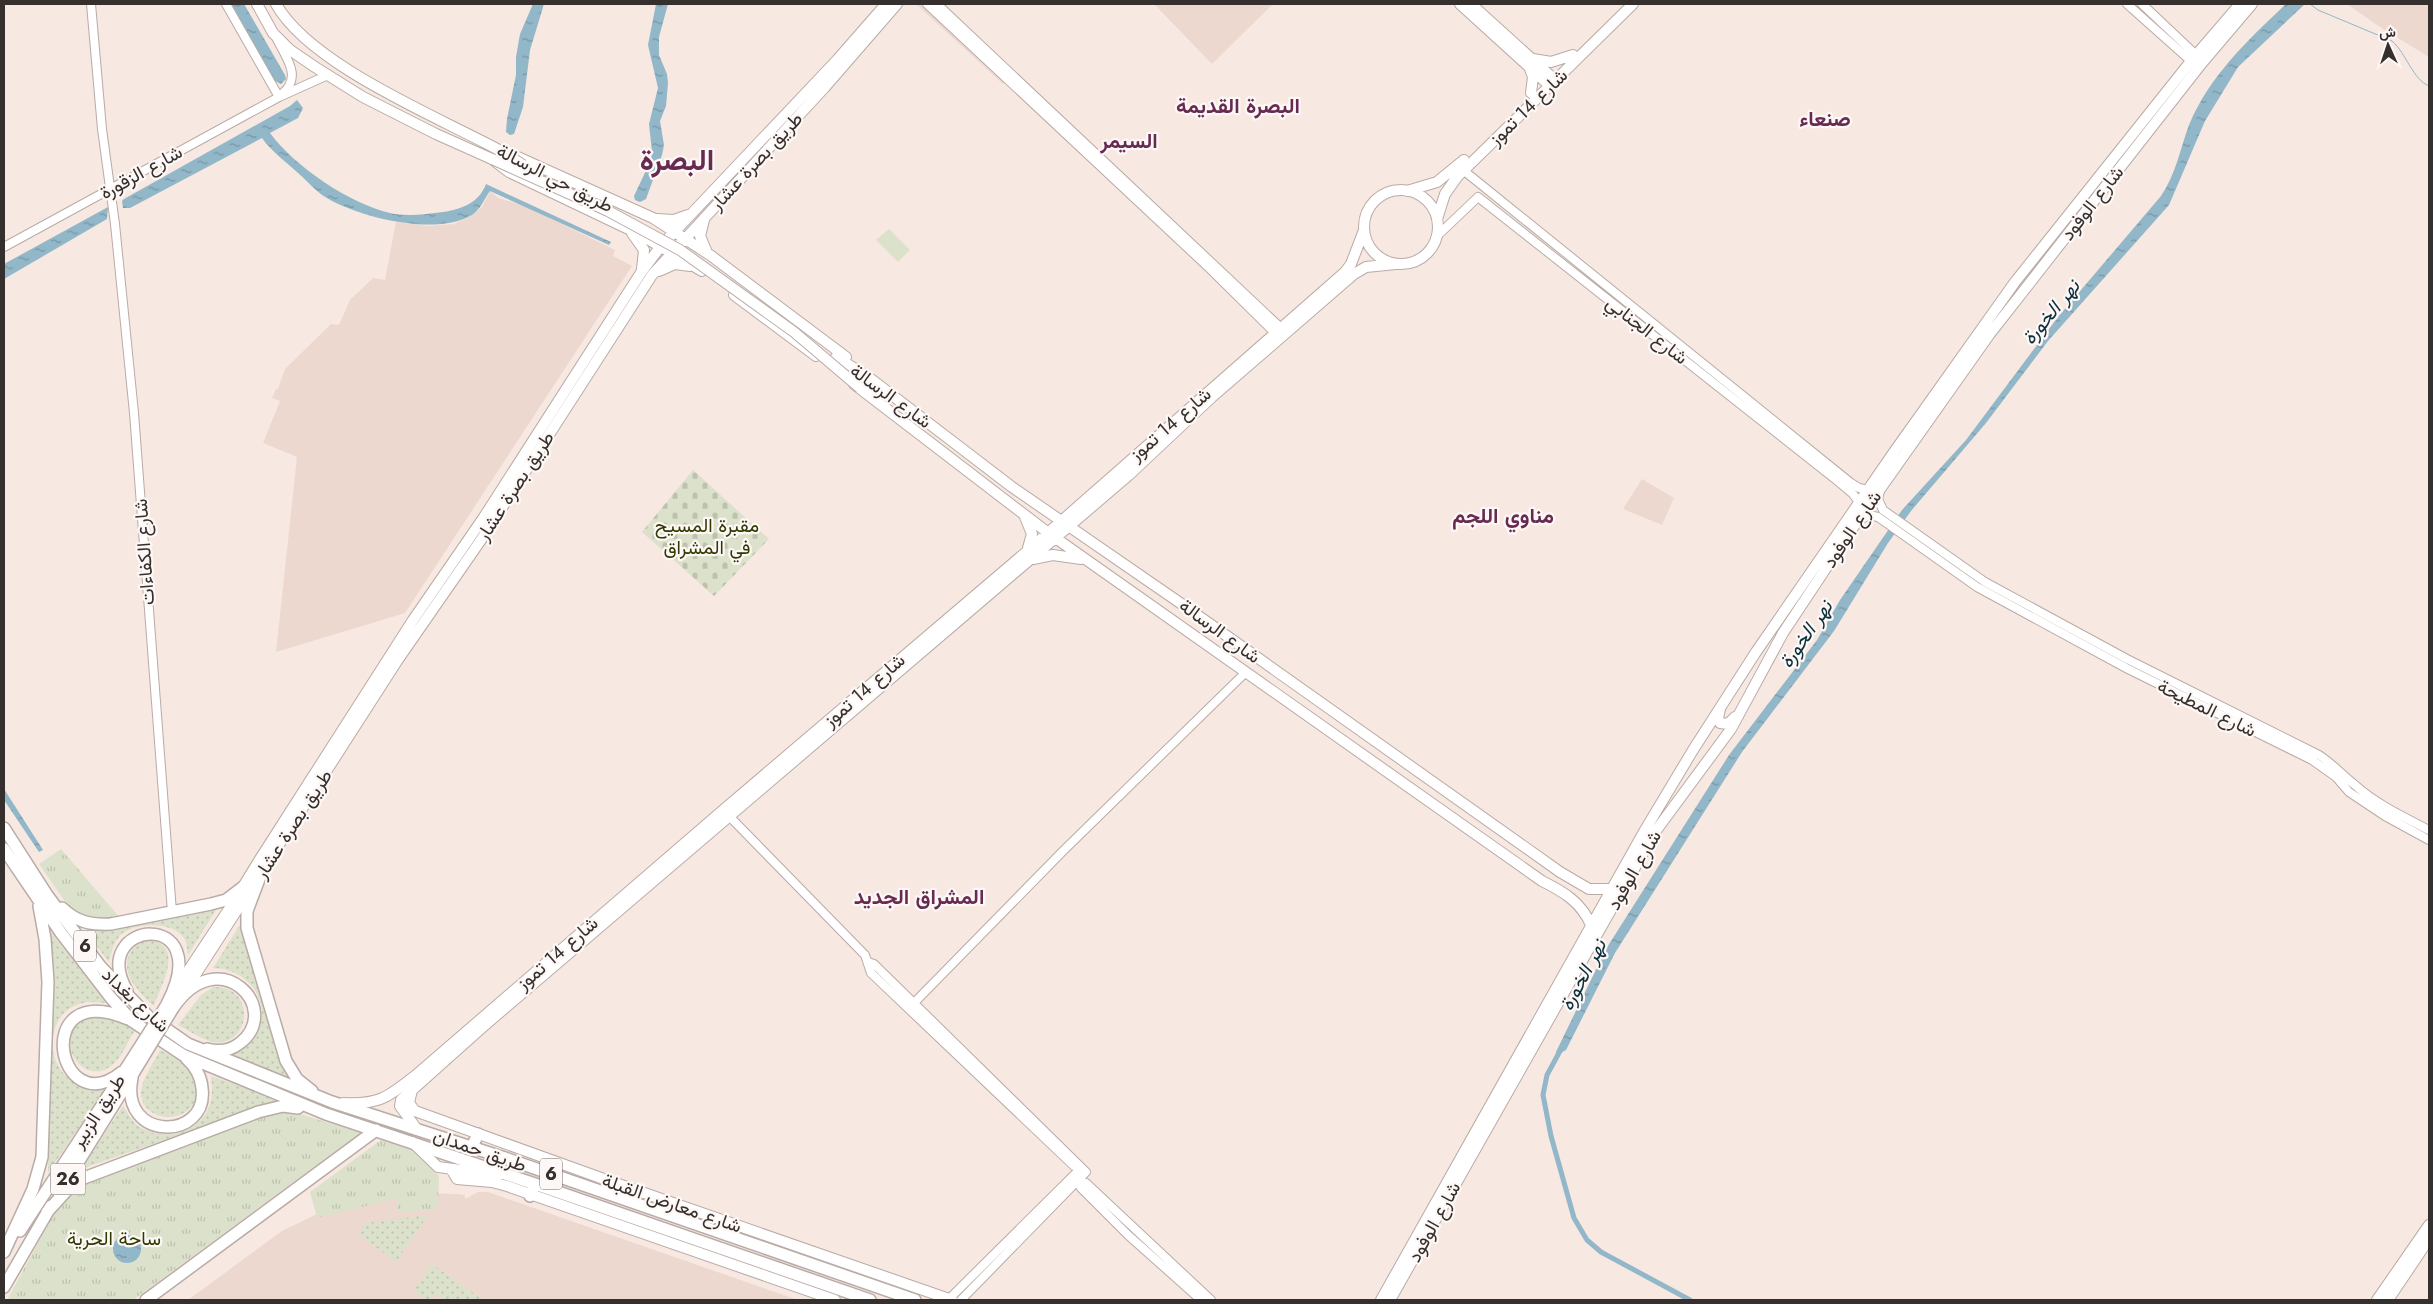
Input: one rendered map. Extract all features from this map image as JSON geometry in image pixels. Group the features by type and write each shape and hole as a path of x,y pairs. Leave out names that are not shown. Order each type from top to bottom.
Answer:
{"highway":[{"name":"شارع بغداد","path":"4,828 42,897 86,966 132,1021 183,1055"},
{"name":"شارع بغداد","path":"5,853 134,1004 172,1035 188,1044"},
{"path":"261,874 247,911 249,937 286,1061 297,1078 327,1100"},
{"path":"42,897 76,919 96,925 111,924 226,900 243,887"},
{"path":"4,1252 32,1189 42,1157 48,982 42,897"},
{"path":"134,1004 121,978 119,960 127,944 142,934 163,936 169,940 179,954 172,1003"},
{"path":"172,1003 199,982 215,978 234,984 248,996 254,1008 252,1029 237,1046 221,1051 188,1044"},
{"name":"26","path":"4,1287 130,1069 172,1003"},
{"path":"132,1021 102,1010 81,1014 72,1021 67,1029 62,1047 63,1056 72,1072 90,1082 109,1080 130,1069 131,1099 140,1116 155,1126 181,1125 198,1111 203,1094 199,1074 192,1063 183,1055"},
{"name":"طريق حمدان","path":"188,1044 327,1100 472,1147 599,1184 730,1236 915,1300"},
{"name":"طريق حمدان","path":"183,1055 326,1114 536,1184 870,1300"},
{"name":"طريق الزبير","path":"4,1256 130,1069"},
{"path":"47,1212 68,1189 84,1178 258,1112 283,1106 326,1114"},
{"path":"146,1300 376,1130"},
{"path":"472,1147 478,1134"},
{"path":"530,1196 536,1184"},
{"path":"725,1249 730,1236"}],"main road":[{"name":"طريق حي الرسالة","path":"257,4 273,33 290,50 328,75 372,102 648,231 680,250 794,332 860,388"},
{"name":"طريق حي الرسالة","path":"276,4 294,30 330,58 367,81 501,151 525,166 642,221 682,245 836,356"},
{"path":"172,1003 243,887 413,620 647,273 661,246 837,60 886,4"},
{"name":"طريق بصرة عشار","path":"172,1003 261,874 397,661 483,537 647,273 672,252 825,86 897,4"},
{"path":"1460,4 1530,62 1533,73 1531,93"},
{"path":"1472,4 1549,80"},
{"name":"شارع 14 تموز","path":"1437,219 1444,194 1463,170 1573,54 1624,4"},
{"name":"شارع 14 تموز","path":"1407,191 1424,187 1449,174 1531,93 1549,80 1632,4"},
{"name":"شارع الوفود","path":"1381,1300 1611,889 1721,706 1859,502 2015,282 2193,58 2240,4"},
{"name":"شارع الوفود","path":"1390,1300 1655,832 1730,729 1783,633 1855,524 1989,335 2202,63 2252,4"},
{"path":"1530,62 1551,62 1573,54"},
{"path":"501,151 653,218 710,255 842,354 867,376"},
{"name":"طريق حي الرسالة","path":"492,158 508,172 628,228 699,269 860,388 1051,535"},
{"path":"1407,191 1423,198 1434,211 1437,219 1436,237 1427,254 1417,261 1396,264 1376,254 1369,246 1364,230 1366,215 1377,200 1393,192 1407,191"},
{"path":"653,218 674,220 693,213"},
{"path":"706,215 701,225 700,240 710,255"},
{"path":"628,228 644,250 647,273"},
{"name":"شارع 14 تموز","path":"327,1100 372,1102 396,1097 412,1090 1028,556 1064,523 1086,498 1345,272 1351,264 1364,230"},
{"path":"647,273 675,264 699,269"},
{"name":"شارع 14 تموز","path":"1064,523 1086,511 1354,274 1374,265 1396,264"},
{"name":"شارع الرسالة","path":"836,356 867,376 1034,502 1560,872 1589,889 1611,889"},
{"path":"1034,502 1061,512 1067,511 1086,498"},
{"path":"1086,511 1080,521 1081,526 1094,544"},
{"path":"1023,515 1032,534 1028,556 1053,555 1086,560"},
{"name":"شارع الرسالة","path":"1051,535 1286,701 1578,902 1591,925"},
{"name":"شارع 14 تموز","path":"396,1097 1028,556"},
{"path":"1286,701 1297,704 1304,702 1306,695 1297,687"},
{"path":"1310,717 1318,707 1325,706"},
{"path":"1721,706 1718,718 1723,724 1731,722 1739,713"},
{"path":"1698,742 1705,741 1710,744 1711,749 1707,760"},
{"path":"1551,885 1560,879 1560,872"},
{"name":"شارع معارض القبلة","path":"412,1090 409,1103 415,1111 478,1134 599,1184 951,1300"},
{"path":"396,1097 400,1106 416,1128"},
{"path":"412,1142 438,1167 515,1177"},
{"name":"شارع معارض القبلة","path":"451,1169 457,1179 492,1182 835,1300"},
{"path":"2378,1300 2429,1225"},
{"path":"2388,1300 2429,1239"}],"street":[{"name":"شارع الكفاءات","path":"91,4 102,129 115,224 134,414 172,912"},
{"path":"226,4 279,97"},
{"path":"927,4 1206,266 1278,330"},
{"path":"938,4 1278,330"},
{"path":"2127,4 2193,58"},
{"path":"2142,4 2173,31 2193,58"},
{"path":"2167,38 2173,31"},
{"name":"شارع الزقورة","path":"273,33 293,74 290,85 279,97"},
{"name":"شارع الزقورة","path":"4,248 279,97 328,75"},
{"name":"شارع الجنابي","path":"1463,170 1849,486 1859,502"},
{"name":"شارع الجنابي","path":"1436,237 1478,197 1849,486 1868,490"},
{"path":"1882,485 1878,496 1887,518"},
{"path":"1855,524 1869,515 1887,518"},
{"name":"شارع المطيحة","path":"1887,518 1979,583 2128,668 2285,741 2319,754 2337,767 2355,786 2428,829"},
{"path":"908,1009 1063,852 1246,672"},
{"name":"شارع المطيحة","path":"2285,741 2336,777 2349,792 2385,816 2426,838"},
{"path":"729,816 866,955 871,973 1066,1159 1076,1168 1083,1170"},
{"path":"2426,838 2428,829"},
{"path":"868,962 874,964 914,1002 1077,1161 1083,1170"},
{"path":"951,1300 1083,1170"},
{"path":"961,1300 1075,1178"},
{"path":"1075,1178 1081,1188 1128,1235 1201,1300"},
{"path":"1075,1178 1086,1183 1211,1300"}],"shaded area":[{"path":"916,4 945,4 1017,75 1003,84"},
{"path":"1154,4 1273,4 1212,64"},
{"path":"2347,4 2429,4 2429,57 2380,27"},
{"path":"490,191 498,198 527,207 615,250 613,256 632,266 405,613 276,652 297,457 263,443 280,401 272,398 276,389 278,389 285,369 331,324 339,325 350,300 373,278 385,280 396,222 428,226 454,224 471,216 482,207"},
{"path":"1642,479 1674,498 1662,525 1623,509"},
{"path":"478,1192 488,1192 798,1300 188,1300 282,1231 319,1213 419,1193 458,1194 465,1195 465,1199"}],"green space":[{"path":"889,229 910,250 898,262 876,240"},
{"name":"مقبرة المسيح في المشراق","path":"693,470 769,539 714,596 642,532"},
{"path":"61,849 121,919 103,922 73,913 39,864"},
{"path":"219,905 188,955 186,942 180,934 163,926 152,925 133,928 119,937 111,952 109,962 84,930"},
{"path":"241,923 277,1056 290,1078 228,1055 245,1046 256,1034 261,1020 261,1006 256,992 246,980 231,972 213,968"},
{"path":"51,932 106,1003 83,1003 68,1009 58,1021 53,1035 53,1050 58,1065 68,1078 84,1087 105,1089 48,1173"},
{"path":"151,940 161,944 167,951 168,959 168,969 154,1006 132,982 127,967 133,948 140,943"},
{"path":"213,987 227,989 237,996 243,1005 242,1027 235,1036 226,1041 209,1041 178,1025 201,995"},
{"path":"97,1015 124,1021 135,1030 115,1063 101,1071 91,1071 82,1067 76,1060 71,1051 70,1041 72,1031 79,1022"},
{"path":"160,1050 185,1065 196,1078 198,1088 196,1098 186,1112 178,1116 159,1116 150,1111 142,1100 141,1092 144,1081"},
{"path":"211,1076 280,1100 81,1169 123,1106 137,1125 156,1133 178,1133 196,1124 204,1117 209,1107 212,1092"},
{"name":"ساحة الحرية","path":"284,1111 297,1113 361,1133 133,1300 7,1300 56,1210 68,1195 93,1180 267,1115"},
{"path":"381,1140 413,1149 439,1176 438,1208 398,1213 398,1198 317,1218 310,1192"},
{"path":"428,1215 396,1262 358,1234 366,1223"},
{"path":"432,1264 483,1300 445,1300 436,1294 431,1300 426,1300 413,1291"}],"water":[{"path":"231,4 244,4 285,75 286,79 281,84 273,80"},
{"path":"533,4 544,4 530,50 523,107 514,134 510,135 506,132 507,119 516,75 516,57 520,34"},
{"path":"656,4 668,4 659,37 659,55 667,74 668,83 666,106 660,121 664,145 646,199 640,202 635,200 634,196 651,160 649,124 658,88 648,45"},
{"name":"نهر الخورة","path":"2286,4 2305,4 2238,67 2205,121 2169,205 2048,341 1986,423 1911,511 1888,543 1834,631 1742,752 1615,953 1566,1050 1557,1055 1556,1052 1606,949 1729,755 1817,640 1840,600 1902,510 1966,440 2058,317 2161,196 2174,170 2189,125 2208,90 2231,59"},
{"path":"297,100 303,108 298,118 270,133 280,146 308,170 324,182 358,201 390,213 403,215 443,212 469,204 479,196 486,184 611,242 609,245 490,191 475,213 457,221 438,224 417,224 374,217 336,203 322,195 262,138 130,208 123,208 122,201 124,199 290,106"},
{"path":"108,207 107,219 4,279 4,264"},
{"path":"4,789 43,850 39,852 4,800"},
{"path":"127,1235 137,1239 141,1249 137,1259 127,1263 117,1259 113,1249 117,1239"}],"waterway":[{"path":"2310,4 2318,10 2392,41 2418,78 2429,86"},
{"name":"نهر الخورة","path":"1560,1051 1547,1075 1543,1095 1551,1136 1574,1218 1587,1240 1601,1252 1690,1300"}],"district":[{"name":"البصرة القديمة","path":"1238,106"},
{"name":"صنعاء","path":"1825,119"},
{"name":"السيمر","path":"1129,141"},
{"name":"البصرة","path":"677,160"},
{"name":"مناوي اللجم","path":"1503,516"},
{"name":"المشراق الجديد","path":"919,897"}]}
